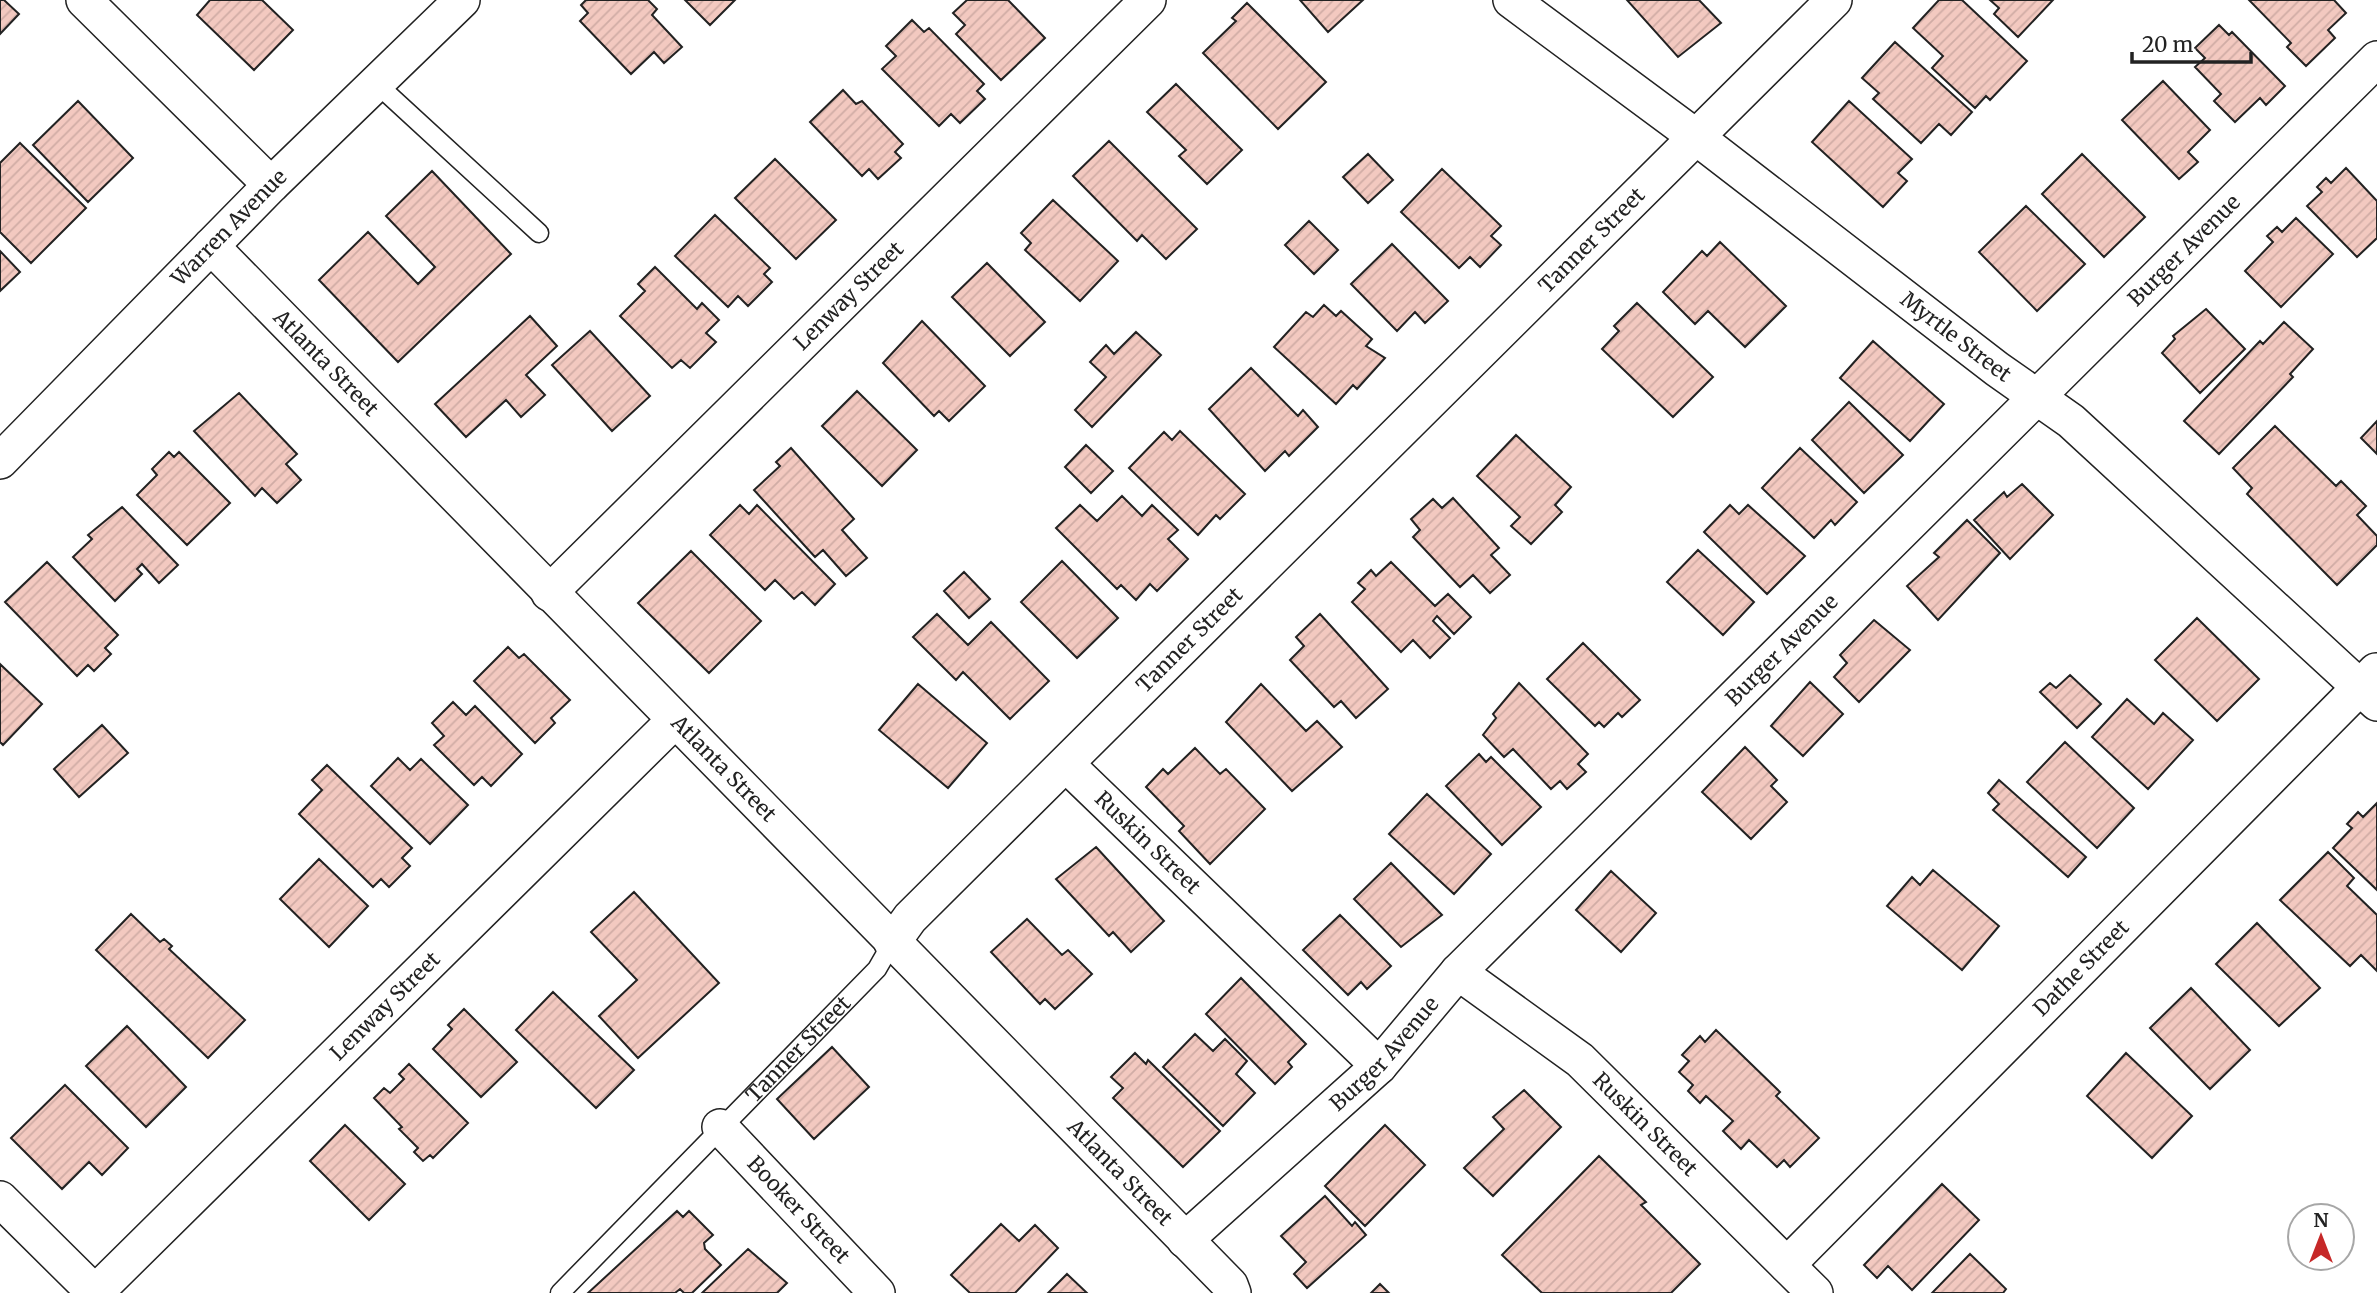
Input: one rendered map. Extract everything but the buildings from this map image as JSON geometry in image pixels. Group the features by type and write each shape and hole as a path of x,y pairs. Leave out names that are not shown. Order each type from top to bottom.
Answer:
{"street":[{"path":"84,0 271,185"},
{"name":"Warren Avenue","path":"0,461 271,185 462,0"},
{"name":"Lenway Street","path":"548,593 1148,0"},
{"name":"Myrtle Street","path":"1511,0 2071,421 2372,686"},
{"name":"Tanner Street","path":"892,943 910,918 1067,765 1834,0"},
{"name":"Burger Avenue","path":"1185,1240 1379,1066 1458,972 2377,59"},
{"name":"Atlanta Street","path":"211,246 548,593 1230,1285 1233,1293"},
{"name":"Dathe Street","path":"1787,1265 2372,686"},
{"name":"Lenway Street","path":"95,1293 674,721"},
{"name":"Ruskin Street","path":"1067,765 1379,1066"},
{"name":"Ruskin Street","path":"1458,972 1580,1060 1815,1293"},
{"name":"Booker Street","path":"720,1127 877,1293"},
{"path":"0,1199 95,1293"}],"lane":[{"path":"377,84 538,233"},
{"name":"Tanner Street","path":"560,1293 877,969 892,943"}]}
